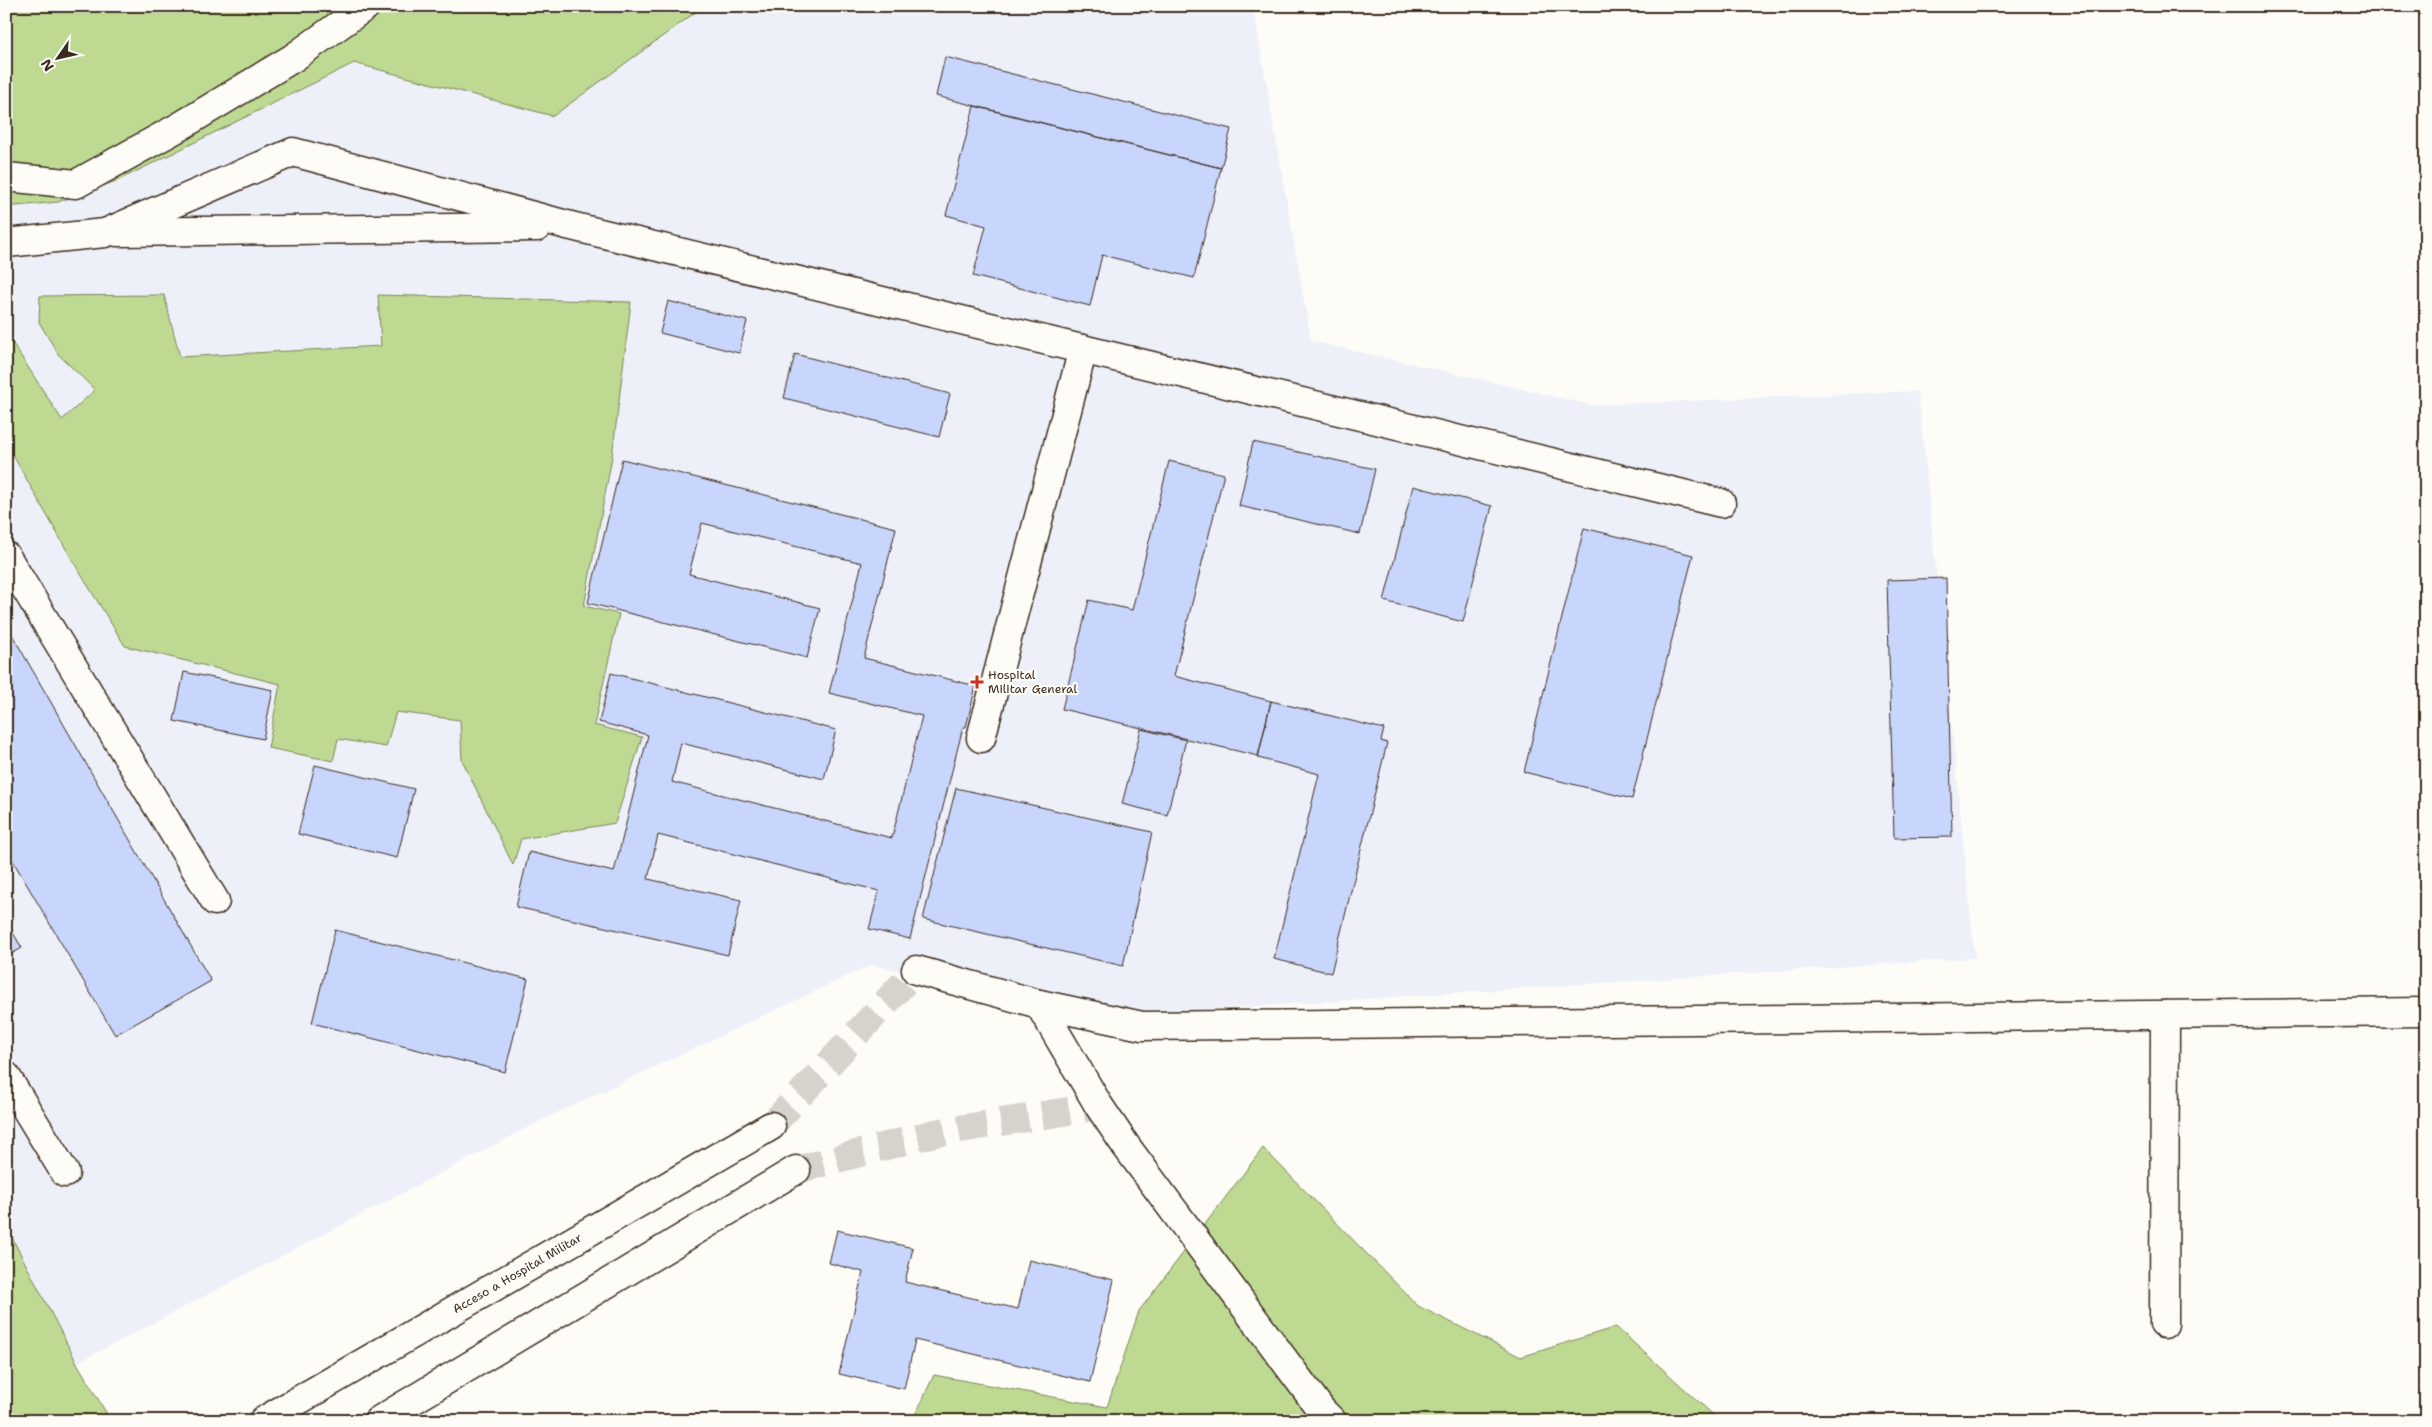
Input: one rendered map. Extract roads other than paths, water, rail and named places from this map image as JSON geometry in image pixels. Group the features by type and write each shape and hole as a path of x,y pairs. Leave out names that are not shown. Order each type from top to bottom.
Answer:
{"street":[{"path":"6,177 76,184 179,127 293,58 366,6"},
{"path":"105,233 293,152 571,226 1721,503"},
{"path":"6,243 105,233 571,226"},
{"path":"981,738 1083,349"},
{"path":"6,556 215,901"},
{"path":"916,970 1039,1004 1142,1026 2426,1012"},
{"path":"1039,1004 1126,1146 1322,1411 1332,1421"},
{"path":"2164,1324 2166,1014"},
{"path":"6,1076 65,1173"},
{"name":"Acceso a Hospital Militar","path":"263,1421 771,1126"},
{"path":"378,1421 796,1170"}],"tunnel":[{"path":"771,1126 916,970"},
{"path":"796,1170 935,1133 1099,1106"}],"place":[{"name":"Hospital Militar General","path":"977,682"}]}
